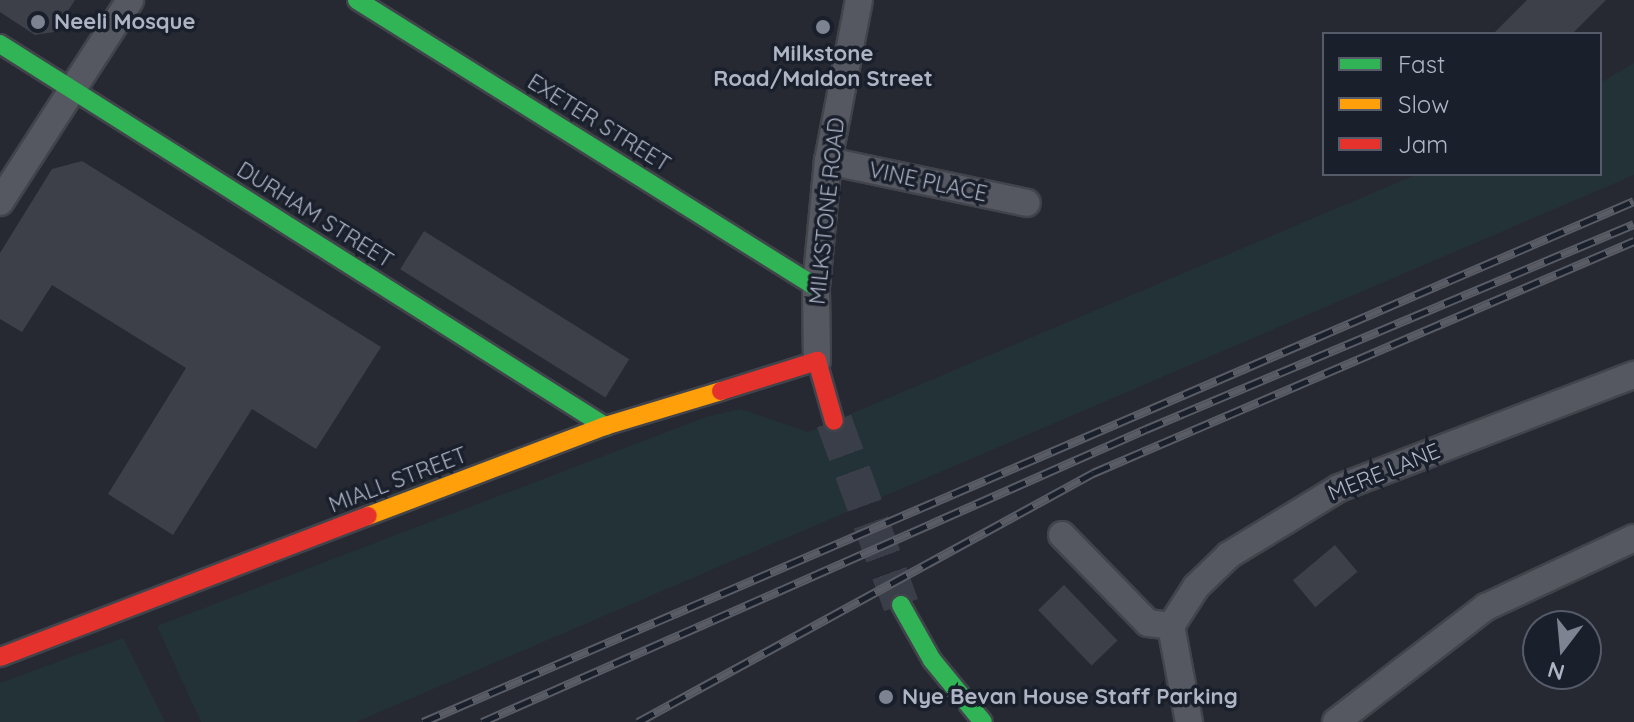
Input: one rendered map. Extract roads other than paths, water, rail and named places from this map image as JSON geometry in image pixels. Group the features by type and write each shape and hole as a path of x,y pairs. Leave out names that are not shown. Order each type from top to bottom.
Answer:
{"street":[{"path":"0,202 130,0"},
{"name":"EXETER STREET","path":"357,0 816,287"},
{"name":"MILKSTONE ROAD","path":"834,421 817,361 816,287 828,161 859,0"},
{"name":"DURHAM STREET","path":"0,44 605,426"},
{"name":"VINE PLACE","path":"828,161 1027,203"},
{"name":"MIALL STREET","path":"0,657 605,426 817,361"},
{"name":"MERE LANE","path":"1171,626 1196,587 1229,555 1339,488 1634,375"},
{"path":"1062,535 1148,623 1171,626 1189,722"},
{"path":"1336,722 1486,607 1634,538"},
{"path":"901,605 932,660 983,722"}],"tunnel":[{"path":"834,421 901,605"}],"railway":[{"path":"423,722 1634,201"},
{"path":"482,722 1146,429 1634,224"},
{"path":"638,722 1093,473 1634,241"}],"place":[{"name":"Neeli Mosque","path":"38,22"},
{"name":"Milkstone Road/Maldon Street","path":"823,27"},
{"name":"Nye Bevan House Staff Parking","path":"886,697"}]}
